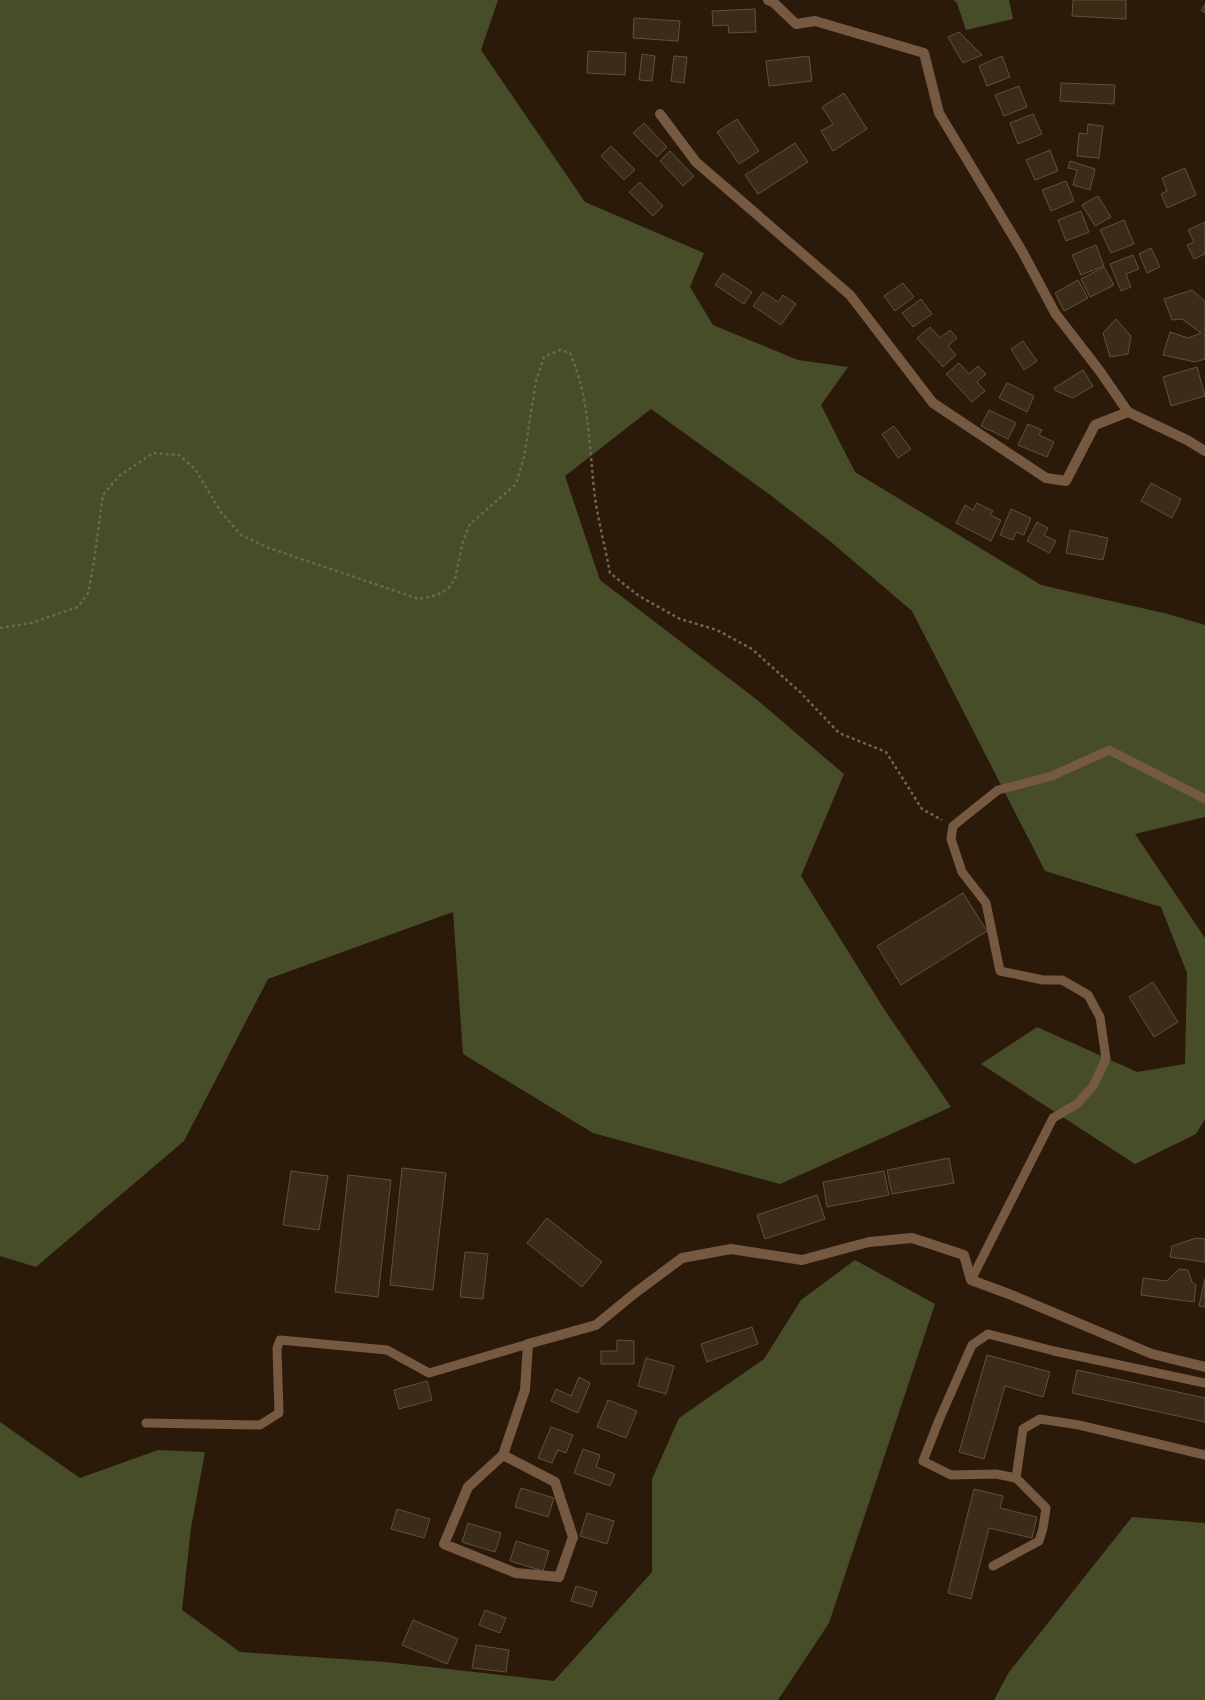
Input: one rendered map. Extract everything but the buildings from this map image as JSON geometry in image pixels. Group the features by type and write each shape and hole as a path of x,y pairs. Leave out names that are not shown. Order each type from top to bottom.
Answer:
{"street":[{"path":"768,0 773,2 796,24 815,21 924,53 939,113 1022,251 1055,313 1099,370 1128,412 1187,440 1205,451"},
{"path":"660,114 696,162 850,295 933,404 1046,478 1066,481 1095,425 1128,412"},
{"path":"504,1455 555,1482 573,1537 559,1577 516,1573 444,1544 468,1488 504,1455 526,1390 528,1344 596,1325 634,1293 682,1258 731,1249 802,1260 869,1242 912,1238 964,1255 971,1280 1009,1294 1152,1354 1205,1367"}],"lane":[{"path":"971,1280 1053,1118 1077,1104 1094,1086 1106,1059 1100,1017 1088,995 1062,980 1042,980 1000,971 986,903 962,872 951,839 953,826 998,790 1052,776 1109,750 1205,799"},
{"path":"993,1566 1039,1541 1043,1528 1046,1508 1016,1478 996,1474 950,1475 923,1461 939,1420 972,1345 988,1334 1054,1351 1205,1383"},
{"path":"146,1423 260,1425 279,1413 278,1348 280,1340 387,1350 429,1373 528,1344"},
{"path":"1016,1478 1023,1429 1040,1419 1079,1424 1205,1455"}],"path":[{"path":"0,628 31,622 78,607 88,593 103,495 119,476 153,452 179,455 195,469 221,512 241,535 269,548 419,599 437,595 448,590 455,579 463,541 470,524 516,484 524,457 536,381 544,357 560,350 570,354 576,366 589,427 594,490 610,573 639,596 680,619 717,630 752,649 800,692 838,733 886,752 922,810 953,826"}],"green space":[{"path":"0,0 498,0 481,50 585,202 704,253 690,287 713,325 798,360 848,367 821,405 855,472 1041,585 1168,614 1205,625 1205,817 1135,834 1205,938 1205,1119 1196,1134 1135,1164 981,1064 1037,1027 1137,1072 1185,1064 1187,973 1161,907 1045,871 912,611 831,542 769,494 651,409 565,476 600,580 756,699 844,774 801,876 884,1009 951,1107 780,1184 593,1133 463,1054 453,912 268,979 184,1141 36,1267 0,1256"},
{"path":"953,0 1009,0 1013,19 966,30 957,3"},
{"path":"855,1260 935,1304 829,1623 778,1700 0,1700 0,1422 80,1478 158,1450 205,1452 191,1528 182,1610 240,1652 386,1662 554,1681 652,1572 652,1479 679,1418 764,1359 801,1300"},
{"path":"1132,1517 1205,1523 1205,1700 994,1700 1009,1672"}]}
